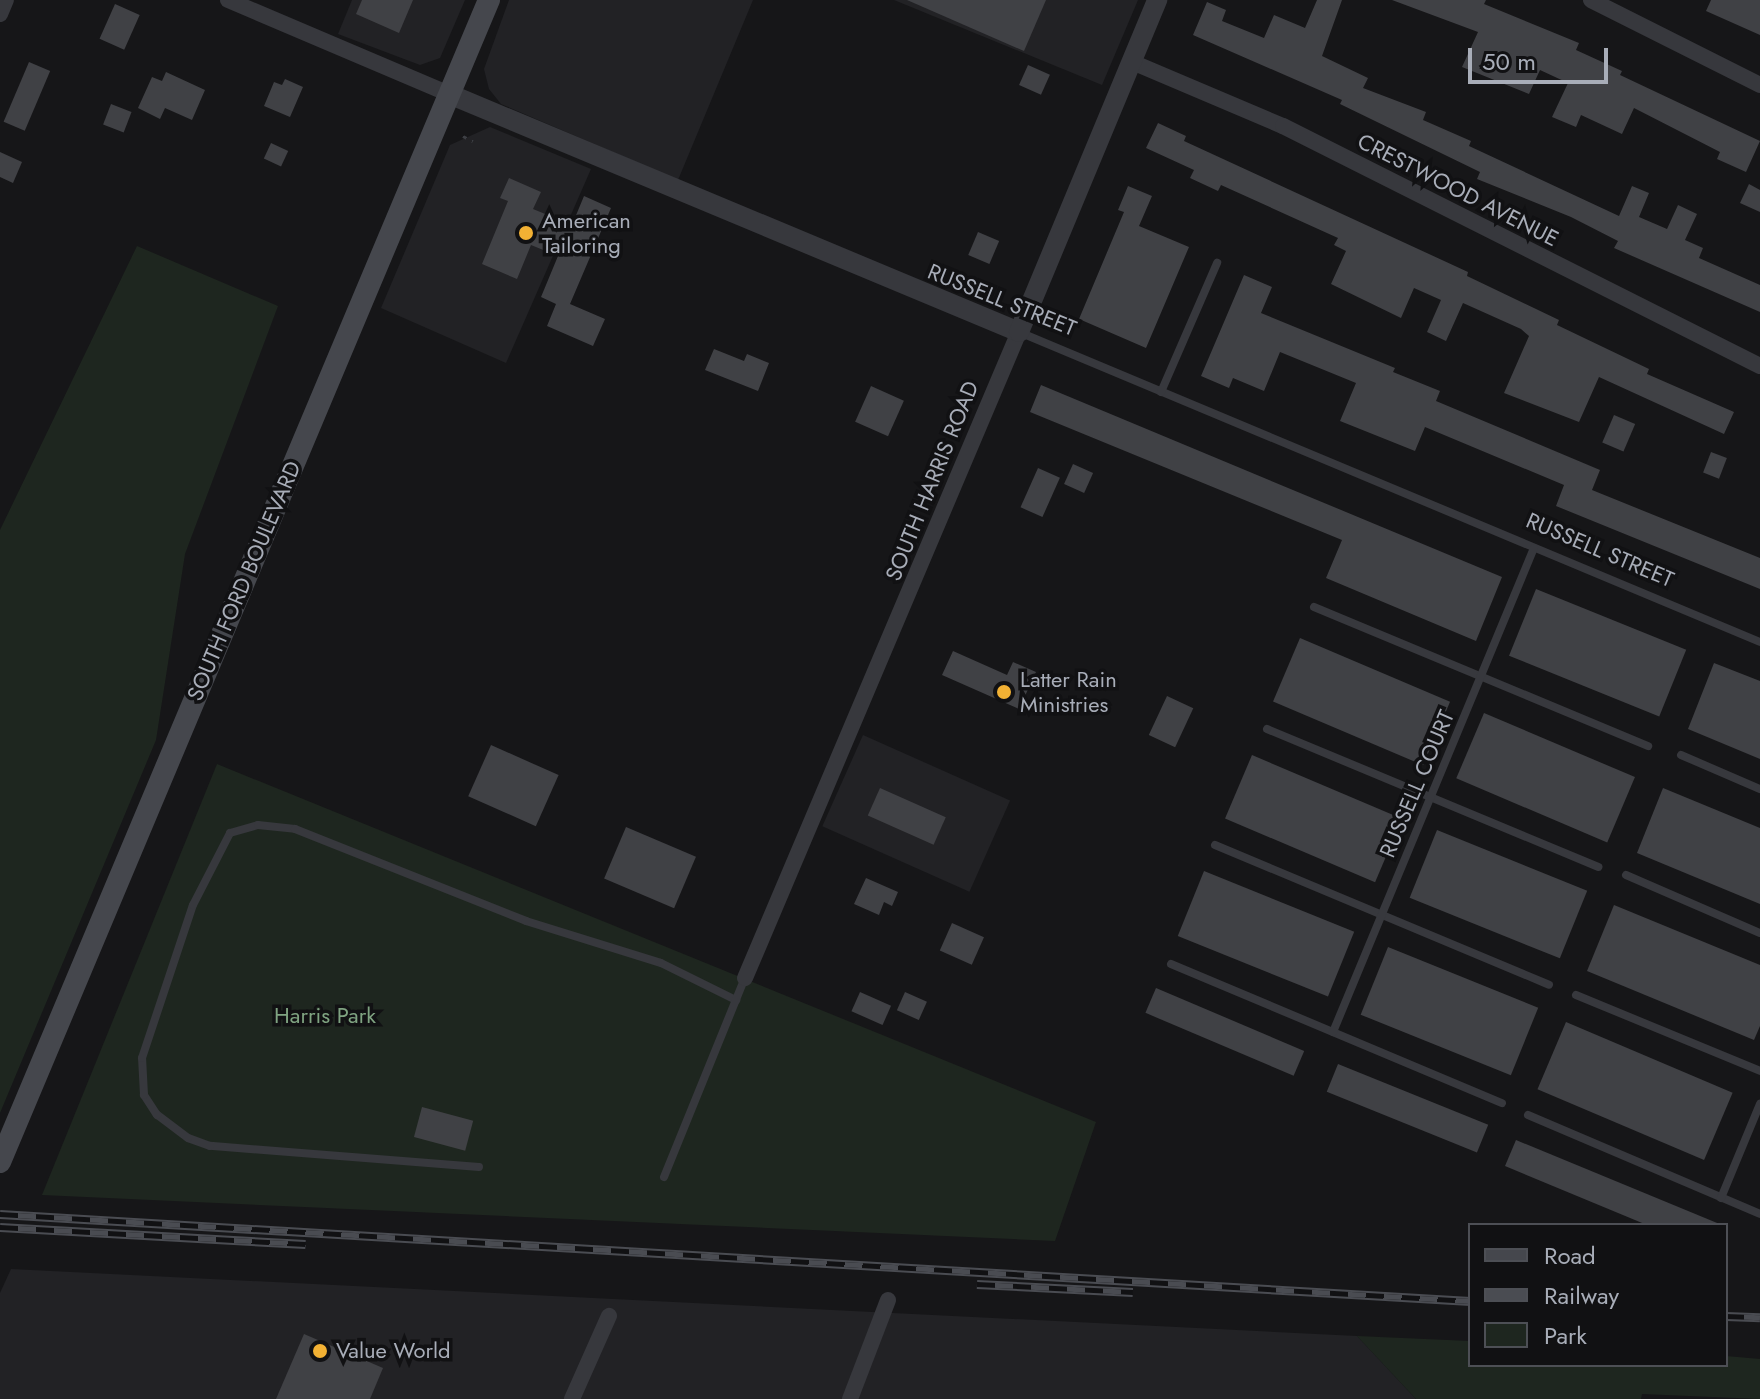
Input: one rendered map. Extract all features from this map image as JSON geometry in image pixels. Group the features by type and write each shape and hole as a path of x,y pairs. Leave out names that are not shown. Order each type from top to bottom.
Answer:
{"main road":[{"name":"SOUTH FORD BOULEVARD","path":"0,1162 489,0"}],"street":[{"path":"0,14 6,0"},
{"name":"RUSSELL STREET","path":"228,0 1019,332"},
{"name":"SOUTH HARRIS ROAD","path":"745,978 1157,0"},
{"path":"1591,0 1760,85"},
{"name":"CRESTWOOD AVENUE","path":"1132,62 1283,126 1760,366"},
{"path":"850,1399 888,1300"},
{"path":"572,1399 609,1316"}],"lane":[{"path":"1161,392 1217,263"},
{"name":"RUSSELL STREET","path":"1019,332 1760,642"},
{"name":"RUSSELL COURT","path":"1333,1032 1534,548"},
{"path":"1314,607 1648,746"},
{"path":"1267,729 1598,867"},
{"path":"1681,755 1760,789"},
{"path":"479,1167 210,1146 188,1138 157,1115 144,1095 142,1058 193,905 230,833 258,825 295,829 526,921 661,963 736,1000"},
{"path":"1215,845 1549,985"},
{"path":"1626,875 1760,933"},
{"path":"1171,964 1502,1103"},
{"path":"664,1177 745,978"},
{"path":"1576,995 1760,1071"},
{"path":"1721,1198 1760,1104"},
{"path":"1528,1115 1760,1214"}],"path":[{"path":"463,136 473,141"}],"shaded area":[{"path":"352,0 465,0 440,58 420,65 338,34"},
{"path":"509,0 753,0 678,180 501,104 489,89 484,69"},
{"path":"894,0 1138,0 1102,85"},
{"path":"490,127 591,169 506,363 381,308 450,145"},
{"path":"863,735 1010,800 969,892 822,826"},
{"path":"11,1269 1357,1336 1416,1399 0,1399 0,1293"}],"green space":[{"path":"137,246 278,306 185,554 156,740 0,1113 0,530"},
{"name":"Harris Park","path":"217,764 1096,1122 1055,1241 42,1195"},
{"path":"1357,1336 1468,1341 1468,1367 1728,1367 1728,1356 1760,1359 1760,1399 1642,1394 1641,1399 1416,1399"}],"building":[{"path":"362,0 413,0 399,33 356,14"},
{"path":"907,0 1046,0 1024,51"},
{"path":"1317,0 1342,0 1322,56 1368,78 1363,88 1426,112 1423,120 1471,141 1469,146 1619,216 1632,186 1649,193 1639,217 1667,229 1678,205 1697,214 1685,240 1703,248 1699,258 1760,285 1760,312 1614,248 1618,241 1571,217 1477,179 1480,172 1340,104 1342,100 1193,35 1207,2 1226,10 1222,21 1264,38 1274,15 1305,28"},
{"path":"1392,0 1486,0 1484,4 1579,43 1576,50 1622,71 1620,75 1760,141 1746,172 1717,159 1720,152 1634,108 1622,134 1581,115 1576,127 1552,117 1568,83 1540,70 1529,94 1462,67 1478,32"},
{"path":"1711,0 1760,0 1760,35 1706,11"},
{"path":"115,4 140,15 124,50 100,39"},
{"path":"29,62 50,71 25,131 4,122"},
{"path":"1028,65 1050,75 1041,95 1019,85"},
{"path":"166,72 205,90 192,120 165,108 160,119 138,108 152,77 162,81"},
{"path":"285,79 303,87 290,117 264,106 274,82 282,85"},
{"path":"111,104 132,112 124,132 103,125"},
{"path":"1158,123 1186,136 1184,141 1468,272 1467,276 1559,320 1557,325 1649,369 1647,374 1734,412 1724,434 1599,377 1579,422 1504,393 1529,336 1521,329 1463,303 1446,341 1427,332 1441,300 1414,288 1401,318 1331,284 1346,251 1334,245 1338,238 1221,185 1218,191 1190,178 1194,170 1146,148"},
{"path":"271,143 288,151 281,166 264,158"},
{"path":"0,152 22,162 13,183 0,177"},
{"path":"509,178 541,192 533,209 572,225 584,196 611,208 570,304 605,319 593,346 547,326 556,304 541,297 558,256 531,245 517,279 482,264 508,201 500,198"},
{"path":"1749,184 1760,190 1760,212 1740,203"},
{"path":"1128,186 1152,196 1139,226 1189,247 1146,348 1079,319 1124,212 1118,210"},
{"path":"978,232 999,241 989,264 968,255"},
{"path":"1244,275 1272,287 1261,313 1395,368 1393,372 1440,391 1436,401 1600,470 1592,490 1760,558 1760,589 1556,506 1564,485 1425,427 1415,451 1340,421 1356,383 1280,352 1264,391 1233,378 1229,388 1201,376"},
{"path":"714,349 744,361 747,354 769,363 758,391 705,370"},
{"path":"1041,385 1502,577 1476,641 1326,578 1342,540 1030,412"},
{"path":"871,386 904,401 888,436 855,422"},
{"path":"1614,415 1635,424 1623,452 1602,443"},
{"path":"1711,452 1727,458 1719,479 1703,473"},
{"path":"1073,464 1093,473 1084,493 1064,484"},
{"path":"1038,468 1060,478 1042,517 1021,507"},
{"path":"1536,589 1686,650 1659,716 1509,656"},
{"path":"1300,638 1450,702 1423,765 1273,702"},
{"name":"Latter Rain Ministries","path":"953,651 1007,675 1013,662 1036,672 1019,709 942,675"},
{"path":"1714,663 1760,681 1760,759 1688,729"},
{"path":"1167,696 1193,708 1175,747 1149,735"},
{"path":"1484,713 1635,777 1607,842 1456,778"},
{"path":"491,745 559,775 536,826 468,796"},
{"path":"1252,755 1402,819 1375,882 1225,819"},
{"path":"880,788 946,817 934,845 868,815"},
{"path":"1663,788 1760,828 1760,904 1637,853"},
{"path":"626,827 696,857 674,908 604,879"},
{"path":"1437,830 1587,891 1560,958 1410,898"},
{"path":"1204,871 1354,932 1328,997 1178,936"},
{"path":"866,878 898,892 892,906 884,902 879,915 854,904"},
{"path":"1614,905 1760,965 1760,1026 1754,1040 1587,971"},
{"path":"952,923 984,937 972,965 940,950"},
{"path":"1388,947 1538,1008 1511,1075 1361,1015"},
{"path":"1156,988 1304,1051 1294,1076 1145,1013"},
{"path":"860,992 891,1006 883,1025 851,1011"},
{"path":"905,992 927,1002 919,1020 897,1010"},
{"path":"1566,1022 1733,1093 1704,1160 1537,1089"},
{"path":"1338,1064 1488,1125 1477,1153 1327,1092"},
{"path":"422,1107 473,1121 465,1151 414,1137"},
{"path":"1516,1140 1717,1223 1642,1223 1505,1166"},
{"name":"Value World","path":"304,1334 383,1368 370,1399 276,1399"}],"railway":[{"path":"0,1214 1468,1301"},
{"path":"0,1227 306,1244"},
{"path":"977,1284 1133,1292"},
{"path":"1728,1316 1760,1317"}],"place":[{"name":"American Tailoring","path":"526,233"},
{"name":"Latter Rain Ministries","path":"1004,692"},
{"name":"Value World","path":"320,1351"}]}
